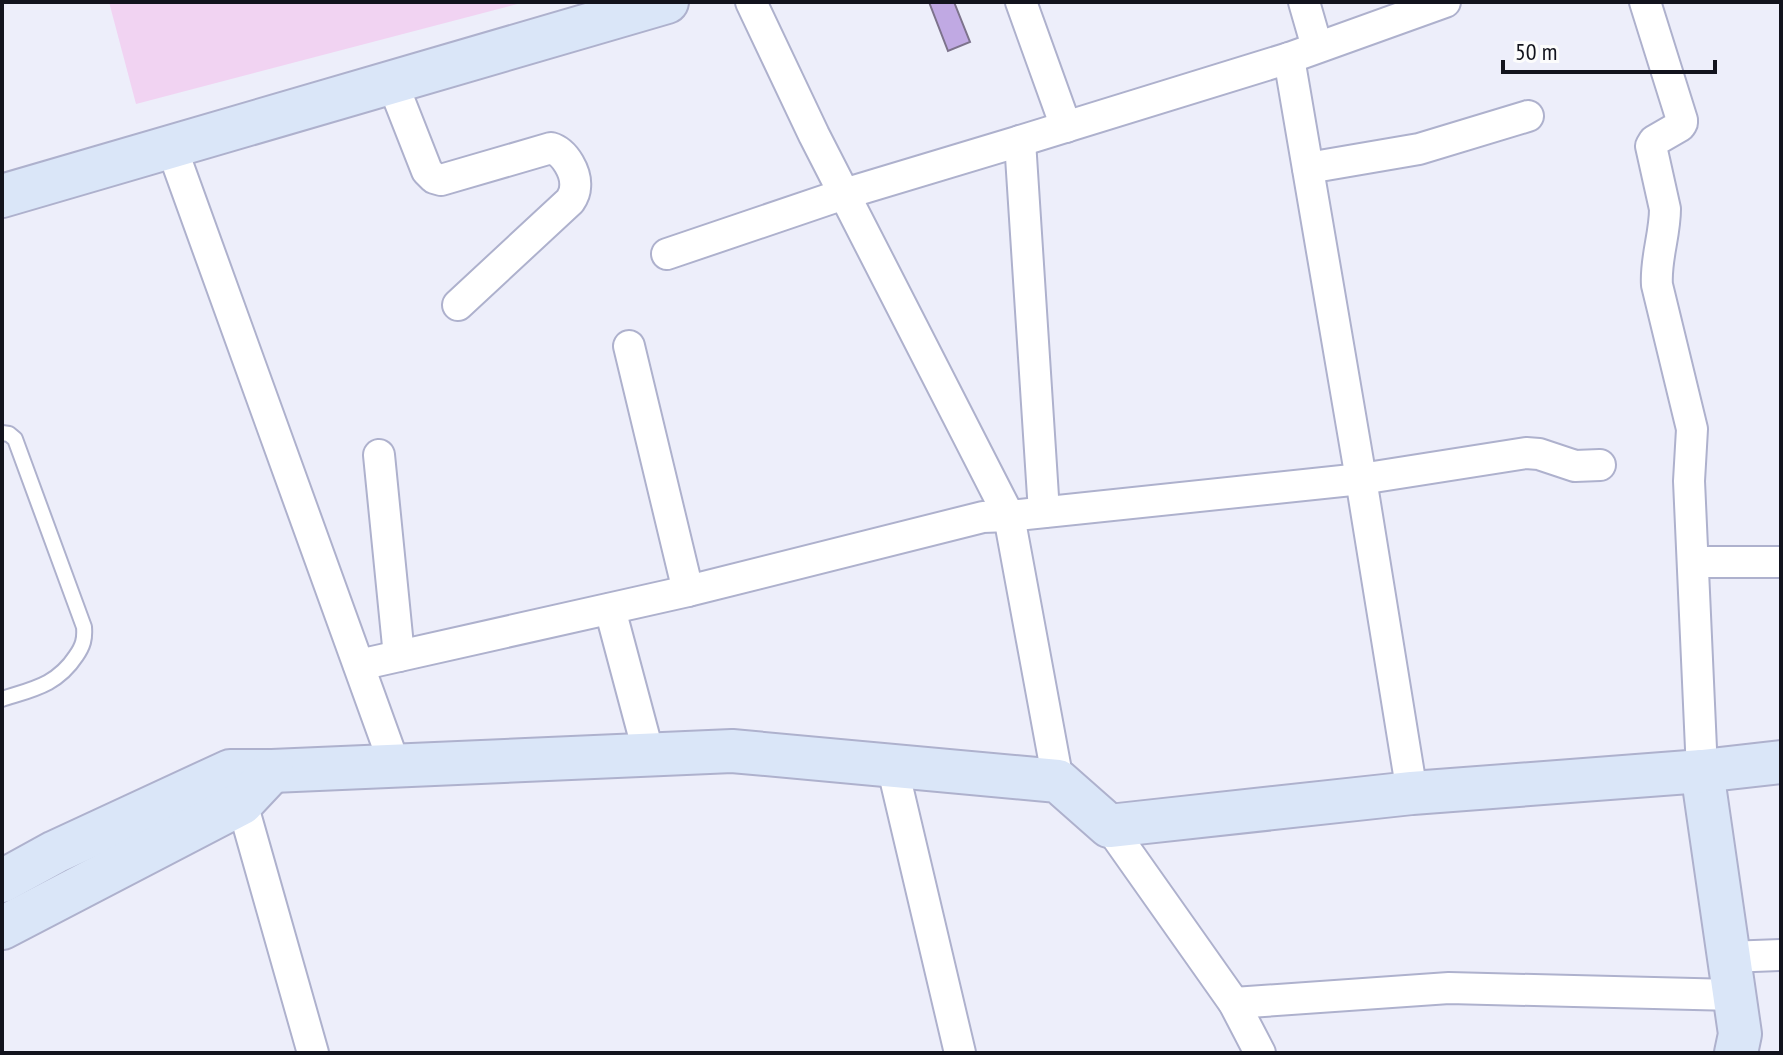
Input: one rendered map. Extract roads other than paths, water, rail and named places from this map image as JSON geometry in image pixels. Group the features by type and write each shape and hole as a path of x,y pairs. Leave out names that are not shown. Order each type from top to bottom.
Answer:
{"street":[{"path":"2,196 666,2"},
{"path":"751,2 814,135 1009,516 1058,781"},
{"path":"1021,2 1066,127"},
{"path":"1304,2 1308,168 1412,793"},
{"path":"667,254 844,194 1303,52 1445,2"},
{"path":"1645,2 1682,120 1680,126 1654,141 1651,146 1665,209 1656,274 1692,429 1689,481 1702,771 1740,1034 1736,1053"},
{"path":"392,82 427,171 434,178 441,180 551,148 559,150 566,157 576,184 570,201 458,305"},
{"path":"1308,168 1419,149 1528,116"},
{"path":"1020,141 1044,512"},
{"path":"171,146 395,766"},
{"path":"629,346 688,591"},
{"path":"359,665 688,591 983,517 1361,479 1526,453 1575,466 1600,465"},
{"path":"379,455 399,656"},
{"path":"1693,562 1781,562"},
{"path":"610,609 649,755"},
{"path":"2,881 55,852 236,787 272,771 732,751 1058,781 1109,826 1234,1003 1252,1049"},
{"path":"1109,826 1412,793 1781,762"},
{"path":"892,765 960,1053"},
{"path":"2,928 74,891 236,787"},
{"path":"236,787 313,1053"},
{"path":"55,852 74,891"},
{"path":"1234,1003 1449,988 1731,976 1781,955"}],"lane":[{"path":"2,433 15,439 85,636 82,647 59,677 2,699"}]}
